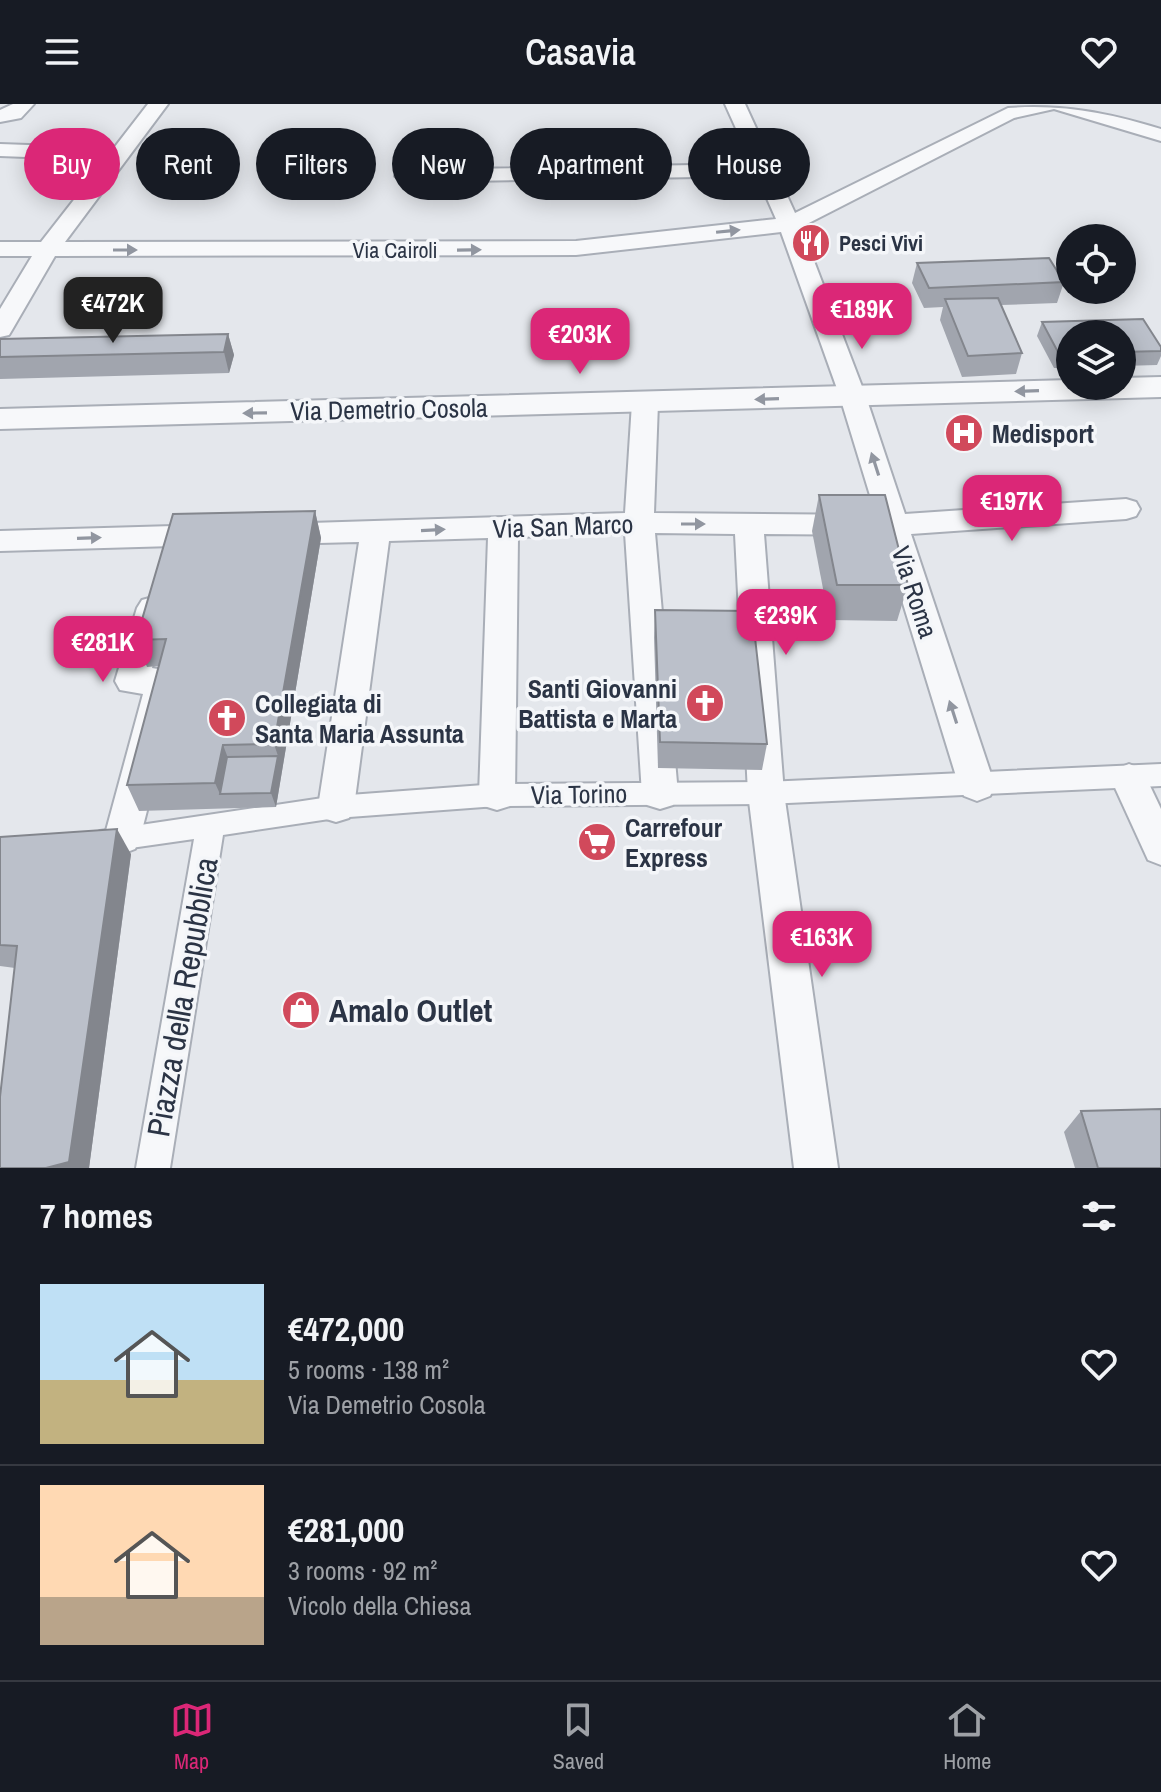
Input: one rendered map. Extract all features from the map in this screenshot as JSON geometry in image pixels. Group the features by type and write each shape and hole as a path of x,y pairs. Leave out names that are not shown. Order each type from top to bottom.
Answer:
{"street":[{"path":"0,116 14,114 24,104"},
{"path":"120,154 158,104"},
{"path":"735,104 746,128"},
{"path":"778,200 789,224 1008,114 1054,104 1161,135"},
{"path":"0,150 24,151"},
{"path":"494,175 688,171"},
{"path":"0,330 47,250 85,200"},
{"name":"Via Cairoli","path":"0,249 576,248 789,224"},
{"name":"Via Roma","path":"789,224 853,397 977,786"},
{"name":"Via Demetrio Cosola","path":"0,419 1161,387"},
{"path":"645,403 639,523 660,794"},
{"name":"Via San Marco","path":"4,548 167,560 244,535 639,523 894,525 1126,509"},
{"path":"749,524 766,793 816,1168"},
{"path":"497,795 503,527"},
{"path":"336,807 375,532"},
{"path":"122,838 163,681 132,681 167,560"},
{"path":"1145,777 1161,849"},
{"name":"Via Torino","path":"76,841 210,827 336,807 497,795 766,793 1145,777"},
{"name":"Piazza della Repubblica","path":"153,1168 210,827"}],"building":[{"path":"1049,258 1056,269 1056,282 929,288 917,263"},
{"path":"998,298 1022,353 968,356 945,299"},
{"path":"1143,319 1161,351 1136,352 1136,320 1109,320"},
{"path":"1042,322 1056,322 1056,348"},
{"path":"228,334 224,352 0,357 0,339"},
{"path":"819,495 885,495 908,585 837,585"},
{"name":"Collegiata di Santa Maria Assunta","path":"315,511 274,744 223,745 215,783 127,785 166,639 136,640 173,514"},
{"name":"Santi Giovanni Battista e Marta","path":"655,610 752,611 767,744 660,742"},
{"path":"278,756 271,793 220,794 227,757"},
{"path":"117,829 69,1162 46,1168 0,1168 0,1097 17,946 0,945 0,837"},
{"path":"1161,1109 1161,1168 1098,1168 1081,1111"}],"place":[{"name":"Pesci Vivi","path":"811,243"},
{"name":"Medisport","path":"964,433"},
{"name":"Santi Giovanni Battista e Marta","path":"705,703"},
{"name":"Collegiata di Santa Maria Assunta","path":"227,718"},
{"name":"Carrefour Express","path":"597,842"},
{"name":"Amalo Outlet","path":"301,1010"}]}
